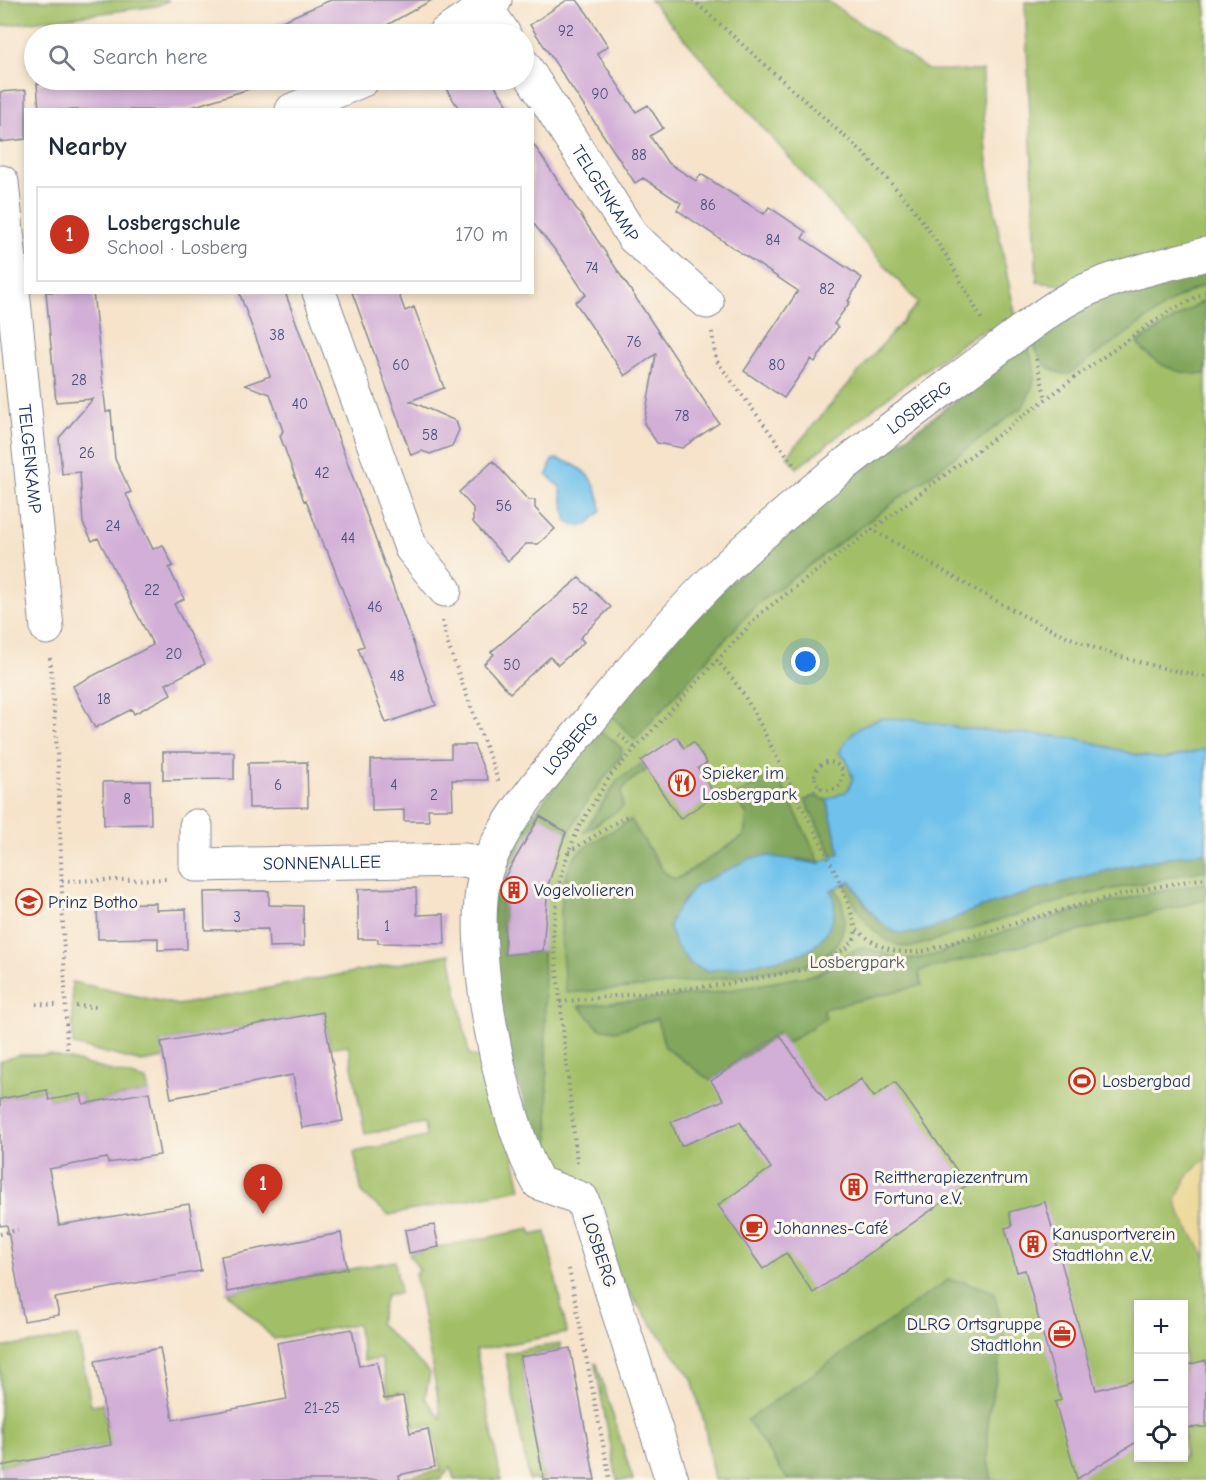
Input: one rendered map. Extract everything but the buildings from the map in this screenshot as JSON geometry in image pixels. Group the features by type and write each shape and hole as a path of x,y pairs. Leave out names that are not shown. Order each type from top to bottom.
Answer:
{"street":[{"path":"459,24 491,3 500,24"},
{"name":"TELGENKAMP","path":"534,81 633,237 706,302"},
{"path":"296,108 339,90"},
{"name":"TELGENKAMP","path":"9,181 48,628"},
{"name":"LOSBERG","path":"672,1480 582,1199 539,1183 519,1143 504,1088 484,982 481,950 481,895 487,866 512,821 547,770 635,664 711,582 813,491 892,427 1066,300 1115,279 1206,254"},
{"path":"320,294 411,548 445,590"},
{"path":"196,826 196,865"},
{"name":"SONNENALLEE","path":"196,865 465,861 487,866"}],"path":[{"path":"693,0 865,155 911,205 948,258 1011,340 1041,373 1046,399"},
{"path":"582,1199 570,1118 553,933 559,884 568,853 579,827 610,776 760,613 1046,399 1166,314 1206,292"},
{"path":"706,302 716,360 813,491"},
{"path":"871,529 1035,620 1094,648 1157,668 1206,677"},
{"path":"445,590 442,617 447,642 500,784"},
{"path":"48,628 58,765 67,1052"},
{"path":"560,1002 727,984 813,968 848,948 854,940 856,929 842,886 733,676 716,660"},
{"path":"798,799 822,787 830,789 842,782 841,768 835,763 828,762 816,771 816,778 822,787"},
{"path":"568,853 628,815"},
{"path":"62,881 169,879 196,865"},
{"path":"856,929 871,942 890,951 905,954 925,951 1071,906 1144,888 1206,878"},
{"path":"36,1004 57,1005"},
{"path":"76,1006 97,1007"},
{"path":"0,1234 18,1230"},
{"path":"576,1306 610,1480"}],"green space":[{"path":"0,0 169,0 157,6 0,26"},
{"path":"650,0 826,0 928,70 983,71 985,136 993,198 1017,323 1020,327 998,327 974,335 889,396 797,468 787,456 918,303"},
{"path":"1206,0 1206,245 1061,285 1037,282 1025,2"},
{"name":"Losbergpark","path":"1206,261 1206,1480 714,1480 704,1422 692,1379 624,1286 550,1175 487,893 610,714 1025,339"},
{"path":"1206,261 1206,284 1177,298 1069,374 1055,371 1044,364 1032,339 1063,314"},
{"path":"1206,299 1206,374 1185,373 1167,367 1151,357 1137,343"},
{"path":"1027,347 1033,363 1034,377 1030,392 1022,407 756,605 635,740 610,714 685,627 784,529"},
{"path":"595,731 607,735 622,749 621,757 590,796 568,834 566,832 504,878 505,955 543,951 550,1175 513,1070 488,958 496,864"},
{"path":"643,763 647,770 627,783 621,793 623,807 583,833 618,780"},
{"path":"776,772 820,863 799,859 695,886 673,915 669,927 675,944 691,964 707,971 812,949 831,890 836,888 844,919 843,929 834,947 815,961 796,967 689,982 566,993 561,942 562,902 564,884 576,855 594,841 631,820 664,872 675,879 680,877 744,836 747,815 735,796"},
{"path":"814,796 827,800 840,853 833,857 805,800"},
{"path":"1206,852 1206,870 1075,897 912,947 888,941 870,926 856,906 845,884 851,881 865,904 886,926 901,932 912,932 931,928 979,908 1091,875 1148,861"},
{"path":"1206,883 1206,900 919,971 922,985 823,1009 826,1018 786,1044 778,1034 711,1081 665,1047 657,1019 615,1031 599,1028 579,1006 713,993 818,974 856,949 866,948 904,960 927,957 1065,914 1170,889"},
{"path":"450,954 469,1054 493,1063 521,1189 389,1215 362,1194 354,1152 426,1137 424,1123 365,1134 348,1045 330,1048 323,1012 161,1042 164,1058 142,1062 73,1045 72,982 178,1005"},
{"path":"19,1055 51,1055 146,1080 149,1092 83,1104 81,1094 49,1100 47,1090 0,1099 0,1061"},
{"path":"530,1229 532,1235 546,1232 567,1333 476,1350 501,1480 454,1480 451,1467 440,1480 404,1480 404,1477 441,1470 432,1425 414,1428 407,1391 389,1395 381,1359 364,1361 357,1324 274,1339 227,1292 395,1261 400,1293 386,1295 379,1323 430,1373 425,1398 442,1420 415,1273 420,1271 409,1253"},
{"path":"948,1280 965,1282 994,1292 1005,1338 988,1416 988,1461 992,1480 788,1480 747,1420"},
{"path":"78,1336 91,1405 103,1403 107,1426 128,1422 132,1441 0,1466 0,1348"},
{"path":"560,1343 561,1349 520,1357 544,1480 529,1480 505,1353"},
{"path":"595,1363 597,1364 633,1480 617,1480"}],"sand":[{"path":"1206,1159 1206,1257 1182,1218 1176,1201 1187,1177"}],"water":[{"path":"557,459 583,470 594,483 601,511 587,525 575,526 567,522 560,487 547,475 552,460"},
{"path":"882,718 913,719 960,728 1076,738 1137,755 1164,759 1206,749 1206,852 1148,861 1091,875 979,908 931,929 911,933 892,931 885,926 871,912 851,881 831,890 834,898 832,921 824,936 812,948 792,956 707,971 691,964 675,944 669,927 673,915 695,886 751,858 769,856 818,864 840,853 827,800 847,791 853,779 846,759 839,753 847,739 856,730"}],"place":[{"name":"Spieker im Losbergpark","path":"682,783"},
{"name":"Vogelvolieren","path":"514,890"},
{"name":"Prinz Botho","path":"29,902"},
{"name":"Losbergbad","path":"1082,1081"},
{"name":"Reittherapiezentrum Fortuna e.V.","path":"854,1187"},
{"name":"Losbergschule","path":"263,1214"},
{"name":"Johannes-Café","path":"754,1228"},
{"name":"Kanusportverein Stadtlohn e.V.","path":"1033,1244"},
{"name":"DLRG Ortsgruppe Stadtlohn","path":"1062,1334"}]}
